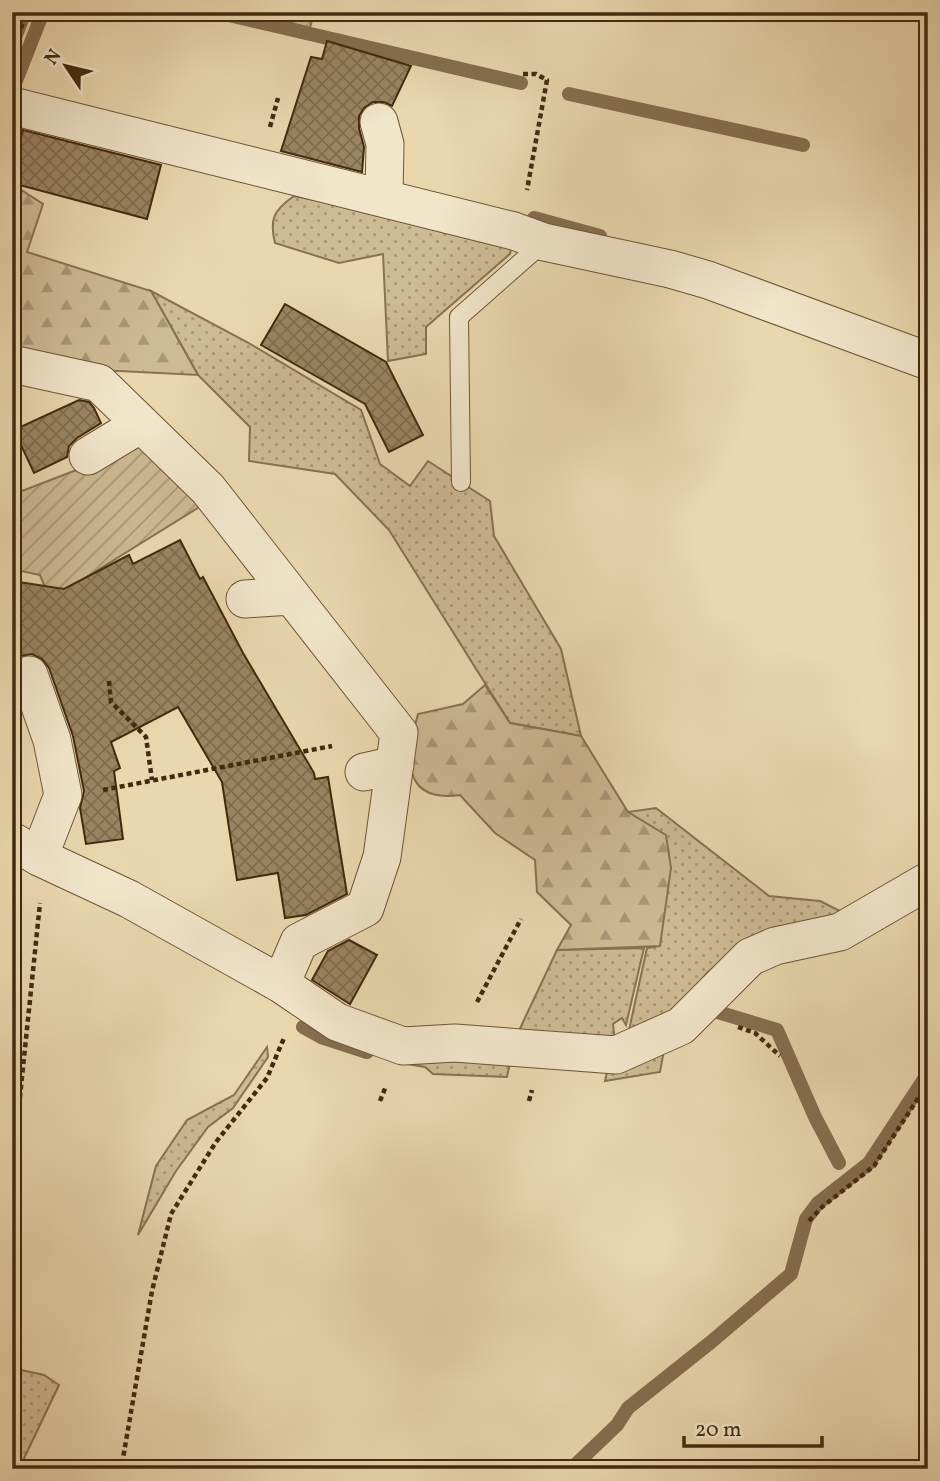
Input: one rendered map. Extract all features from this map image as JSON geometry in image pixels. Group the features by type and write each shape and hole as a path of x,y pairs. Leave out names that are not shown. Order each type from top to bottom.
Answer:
{"street":[{"path":"12,106 532,237 670,269 928,361"},
{"path":"379,122 385,144 384,198"},
{"path":"12,364 99,383 208,489 399,733 379,769 382,857 365,908 299,942 290,991"},
{"path":"88,456 141,424"},
{"path":"245,599 291,596"},
{"path":"29,675 52,740 63,794 25,849 129,899 290,991 337,1022 402,1046 455,1043 616,1055 681,1026 750,957 775,946 840,932 928,881"}],"lane":[{"path":"461,482 459,317 532,237"}],"path":[{"path":"12,52 27,12"},
{"path":"523,74 536,74 547,80 532,237"},
{"path":"109,681 111,702 146,737 152,780"},
{"path":"62,798 334,745"},
{"path":"12,1174 40,902"},
{"path":"455,1043 522,919"},
{"path":"122,1464 152,1292 171,1214 216,1142 267,1078 290,991"},
{"path":"809,1221 822,1207 874,1166 928,1083"}],"green space":[{"path":"250,12 314,12 310,28"},
{"path":"12,184 43,204 27,252 151,291 198,375 99,370 12,349"},
{"path":"294,196 513,239 510,254 426,327 426,354 388,361 383,254 339,263 275,243 275,216"},
{"path":"151,291 247,342 361,410 380,464 410,486 428,461 490,501 494,536 561,649 581,736 510,723 389,530 335,474 249,461 250,427 198,375"},
{"path":"139,437 201,506 85,578 61,625 40,575 12,569 12,470 22,491 92,464"},
{"path":"485,685 510,723 581,736 628,812 666,835 671,868 660,946 557,950 571,925 537,892 535,860 495,833 460,795 440,795 426,791 417,784 410,760 418,714 463,704"},
{"path":"656,808 769,896 820,901 850,916 753,936 708,972 669,1018 629,1030 647,948 660,946 663,910 628,812"},
{"path":"644,948 626,1025 622,1018 613,1024 615,1042 515,1039 557,950"},
{"path":"665,1045 660,1072 605,1081 608,1067"},
{"path":"267,1047 268,1057 233,1108 208,1127 176,1171 138,1235 156,1166 187,1120 234,1095"},
{"path":"511,1058 507,1077 433,1074 425,1067 407,1064"},
{"path":"12,1368 44,1375 59,1385 19,1469 12,1469"}],"building":[{"path":"327,41 411,66 392,106 384,102 373,102 364,108 359,116 364,147 362,172 281,151 311,57 322,59"},
{"path":"23,130 161,165 147,219 12,183 12,171"},
{"path":"285,304 386,362 423,435 389,452 365,404 261,345"},
{"path":"79,400 89,402 101,423 69,446 67,457 34,473 14,430"},
{"path":"180,540 315,779 328,777 347,894 306,915 285,918 278,873 237,880 222,782 178,707 111,742 120,768 114,771 123,839 86,844 80,808 84,791 73,736 49,668 42,659 32,654 21,656 12,663 12,581 64,589 129,555 133,564"},
{"path":"349,940 377,955 350,1004 312,980 328,951"}],"waterway":[{"path":"12,45 25,12"},
{"path":"12,91 43,12"},
{"path":"216,12 521,83"},
{"path":"569,94 803,145"},
{"path":"534,218 600,236"},
{"path":"711,1010 777,1030 815,1117 839,1163"},
{"path":"303,1027 321,1037 367,1052"},
{"path":"571,1469 617,1425 628,1408 791,1274 806,1219 818,1203 869,1163 928,1073"}]}
